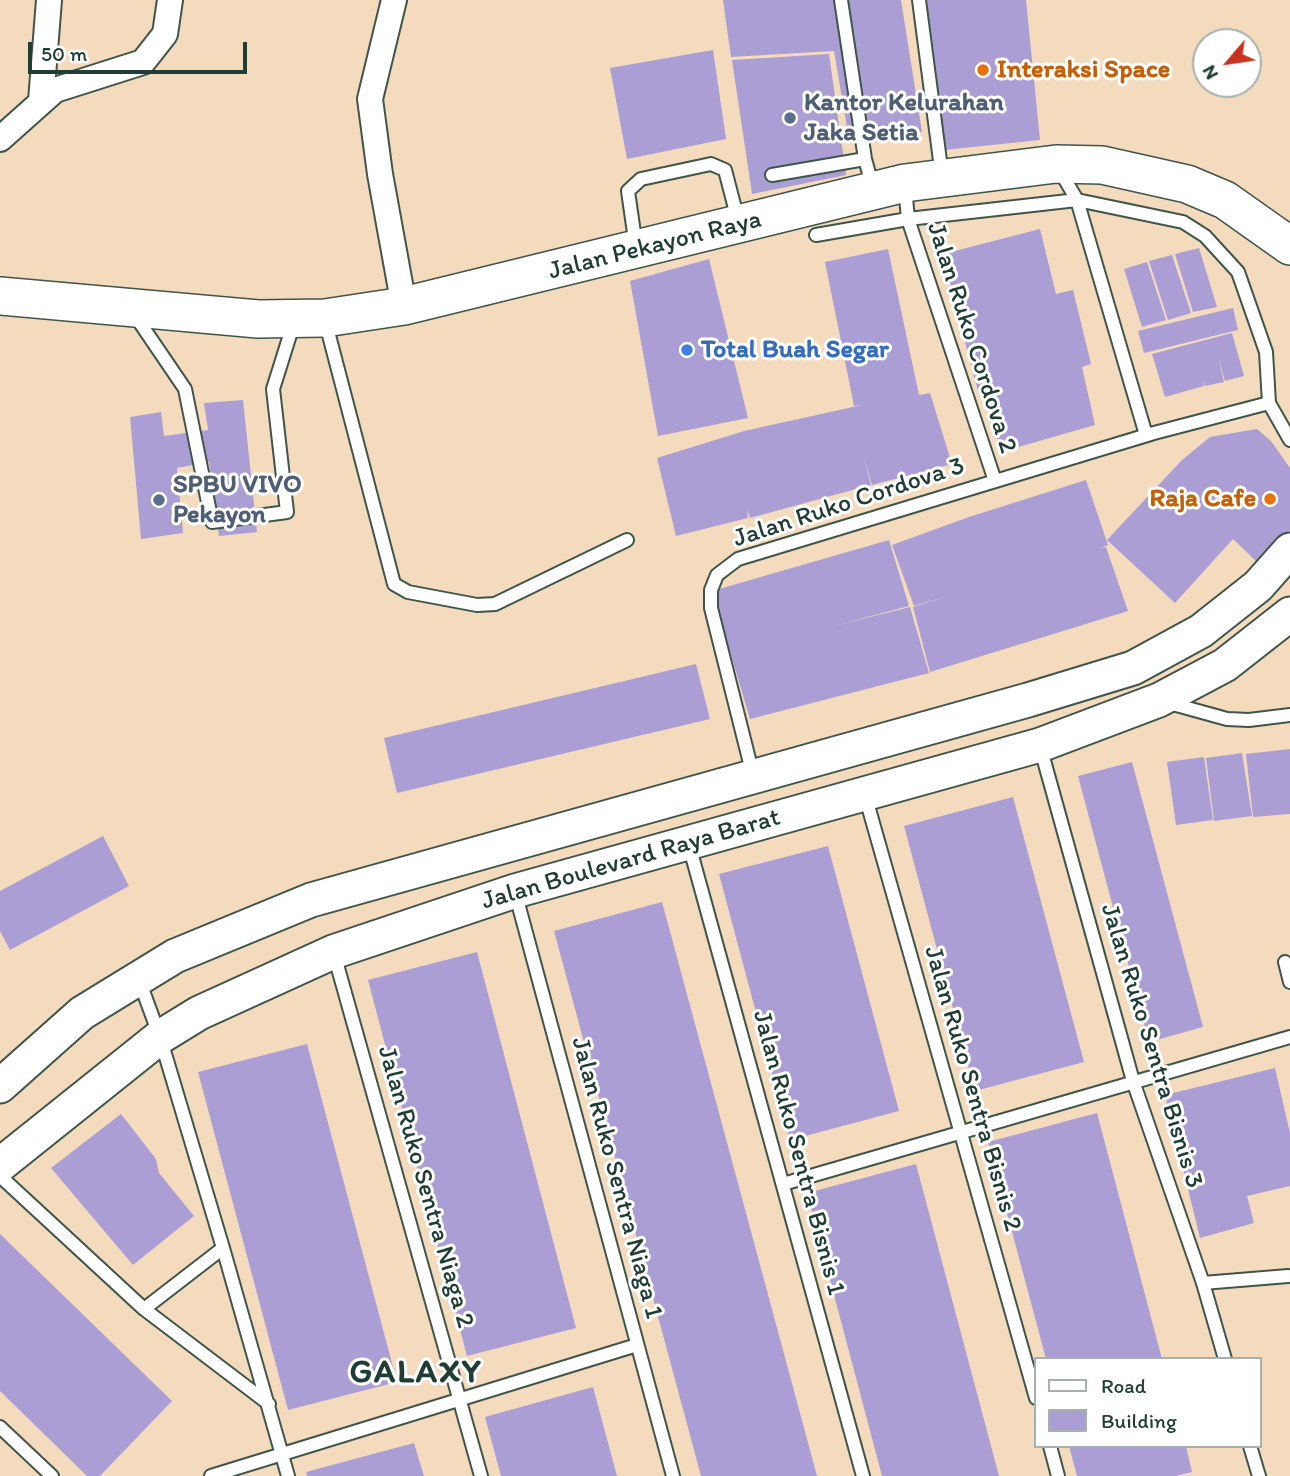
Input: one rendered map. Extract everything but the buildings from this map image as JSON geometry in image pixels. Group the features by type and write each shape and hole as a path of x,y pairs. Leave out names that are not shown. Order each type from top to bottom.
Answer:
{"main road":[{"name":"Jalan Pekayon Raya","path":"0,296 258,319 310,318 404,306 636,251 739,225 881,178 943,180 1056,164 1102,165 1187,184 1225,200 1290,246"},
{"name":"Jalan Boulevard Raya Barat","path":"0,1086 82,1013 175,956 311,900 1028,700 1133,668 1201,631 1258,586 1290,550"},
{"name":"Jalan Boulevard Raya Barat","path":"0,1165 160,1037 199,1013 333,952 515,891 1040,745 1159,700 1225,666 1290,614"},
{"path":"1028,700 1040,745"}],"street":[{"path":"40,101 49,0"},
{"path":"0,139 55,90 143,62 159,46 165,34 170,0"},
{"path":"394,0 370,99 380,174 404,306"}],"lane":[{"path":"841,0 881,178 908,219 1077,200 1183,222 1205,236 1238,272 1266,352 1269,403 1290,440"},
{"path":"919,0 943,180"},
{"path":"636,251 628,191 641,179 711,164 725,170 739,225"},
{"path":"1056,164 1077,200 1146,435"},
{"path":"772,175 881,178"},
{"name":"Jalan Ruko Cordova 2","path":"816,235 908,219 995,481"},
{"path":"131,309 185,389 212,522 287,512 273,389 310,318"},
{"path":"310,318 394,584 408,592 477,605 495,604 627,540"},
{"name":"Jalan Ruko Cordova 3","path":"753,775 711,608 711,590 717,575 738,559 1146,435 1269,403"},
{"path":"1159,700 1227,719 1249,720 1290,715"},
{"name":"Jalan Ruko Sentra Bisnis 3","path":"1040,745 1133,1081 1203,1283 1224,1357"},
{"name":"Jalan Ruko Sentra Bisnis 2","path":"865,794 1034,1391"},
{"name":"Jalan Ruko Sentra Bisnis 1","path":"689,843 863,1476"},
{"name":"Jalan Ruko Sentra Niaga 1","path":"515,891 673,1476"},
{"name":"Jalan Ruko Sentra Niaga 2","path":"333,952 481,1476"},
{"path":"1285,962 1290,982"},
{"path":"138,979 160,1037 288,1476"},
{"path":"783,1184 960,1130 1290,1037"},
{"path":"0,1176 144,1309 269,1404"},
{"path":"144,1309 223,1248"},
{"path":"1203,1283 1289,1276"},
{"path":"211,1476 637,1345"},
{"path":"0,1427 52,1476"},
{"path":"1051,1448 1059,1476"},
{"path":"1251,1448 1259,1476"}],"place":[{"name":"Interaksi Space","path":"983,70"},
{"name":"Kantor Kelurahan Jaka Setia","path":"790,118"},
{"name":"Total Buah Segar","path":"687,350"},
{"name":"Raja Cafe","path":"1270,499"},
{"name":"SPBU VIVO Pekayon","path":"159,500"}],"district":[{"name":"GALAXY","path":"416,1374"}]}
